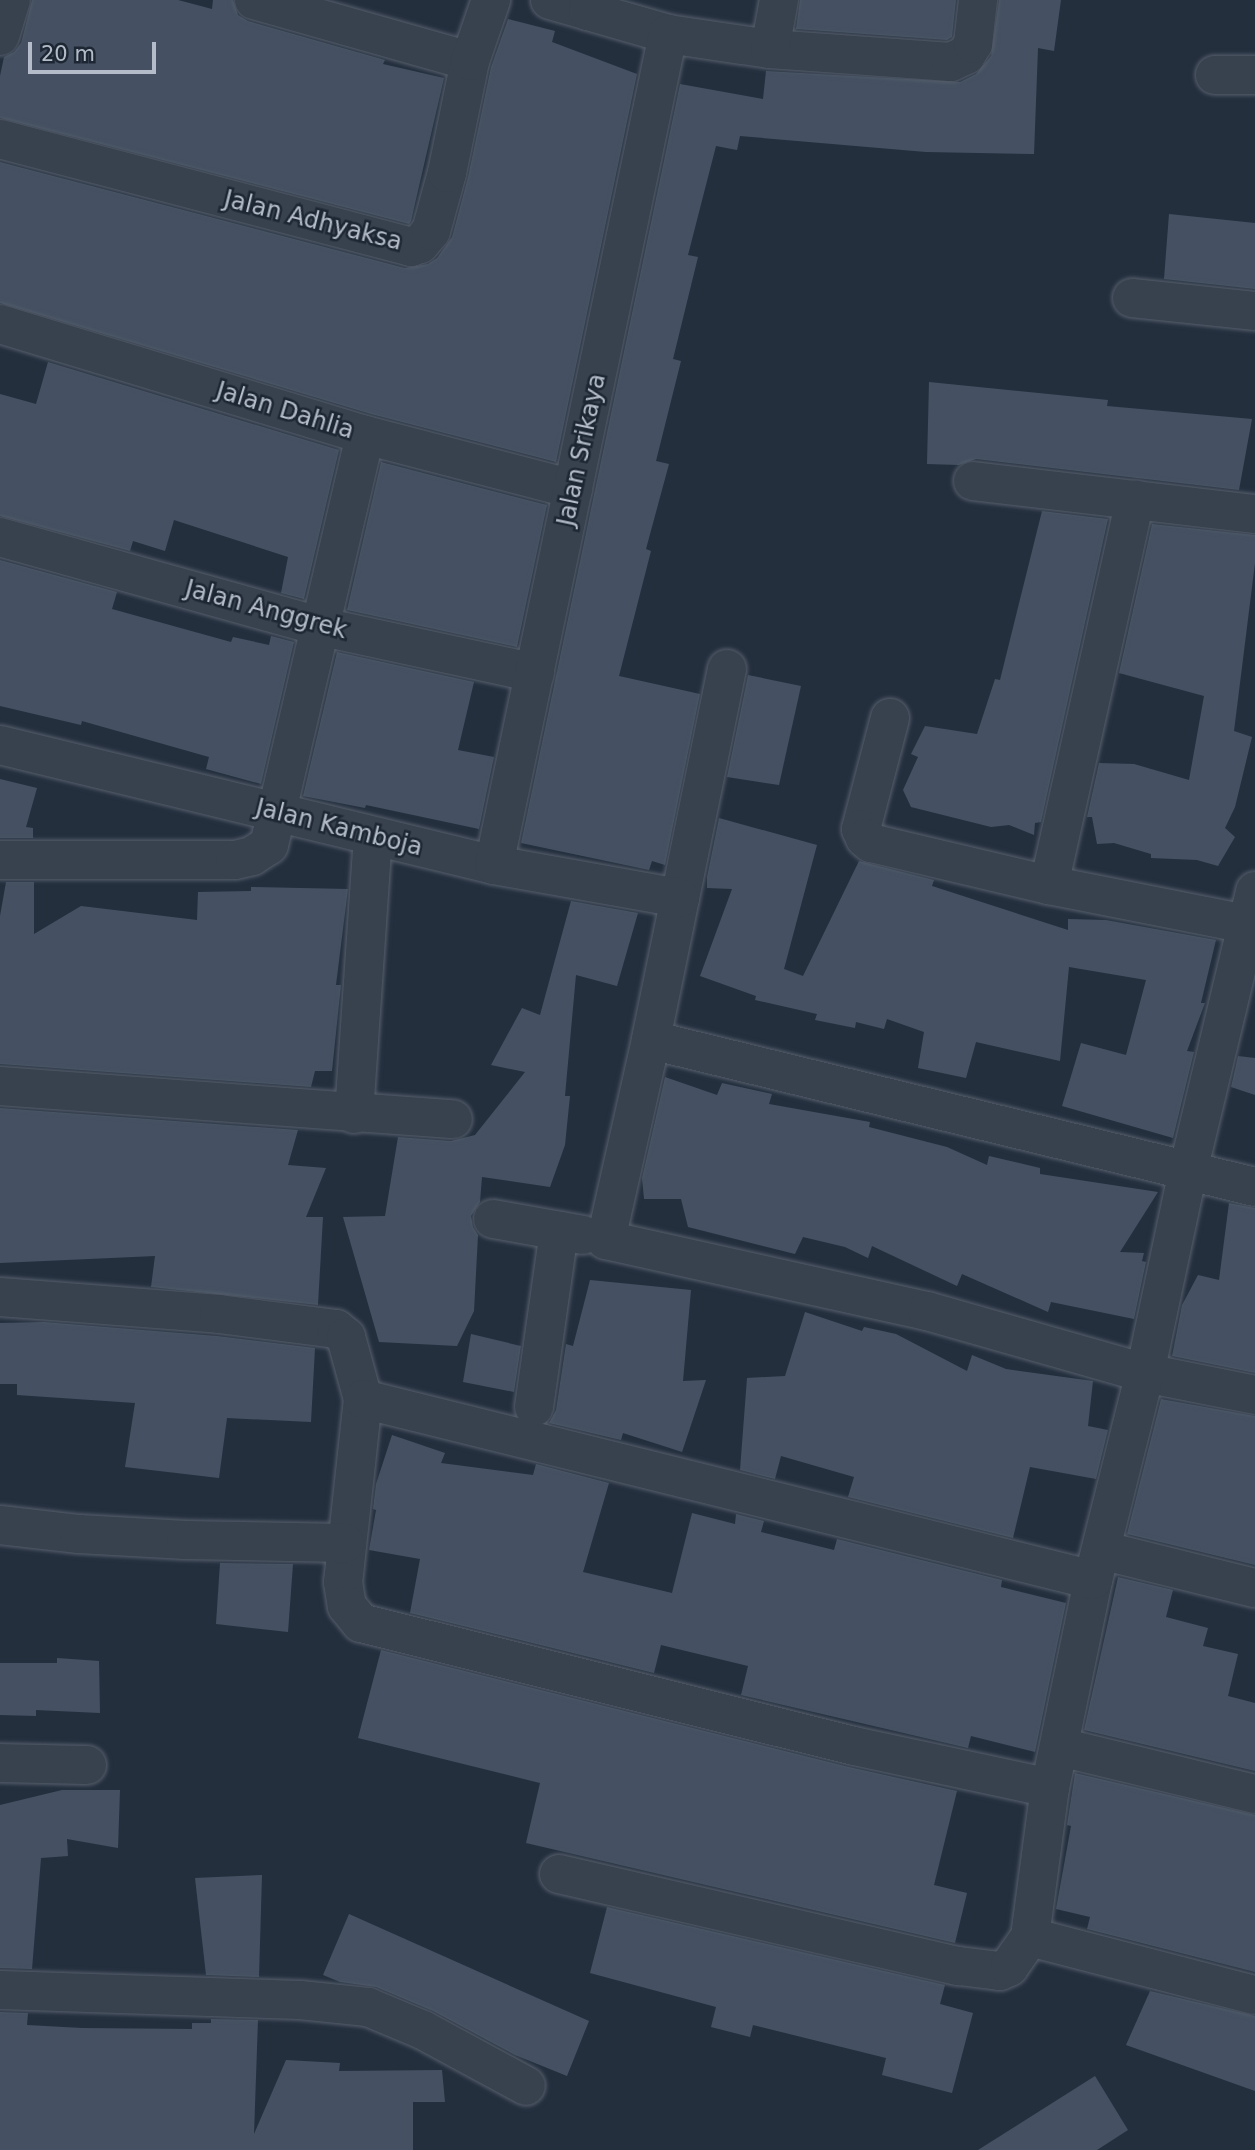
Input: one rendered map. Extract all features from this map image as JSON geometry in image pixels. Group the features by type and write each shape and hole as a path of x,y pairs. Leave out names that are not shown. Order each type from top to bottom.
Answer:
{"street":[{"path":"0,36 11,0"},
{"path":"254,0 470,61"},
{"name":"Jalan Adhyaksa","path":"0,139 411,247 420,244 431,231 447,173 470,61 491,0"},
{"path":"550,0 589,5 668,34 770,49 951,62 965,55 973,44 978,0"},
{"path":"770,49 779,0"},
{"name":"Jalan Srikaya","path":"494,865 668,34"},
{"path":"1215,75 1255,75"},
{"path":"1132,298 1255,311"},
{"name":"Jalan Dahlia","path":"0,324 365,435 573,489"},
{"path":"0,860 235,860 252,856 269,845 318,626 365,435"},
{"path":"973,481 1255,514"},
{"path":"1049,885 1135,499"},
{"name":"Jalan Anggrek","path":"0,537 318,626 535,673"},
{"path":"606,1240 651,1040 727,669"},
{"path":"559,1874 959,1966 1000,1972 1009,1967 1030,1937 1050,1788 1097,1565 1145,1373 1188,1171 1251,908 1049,885 882,846 864,838 861,829 890,718"},
{"name":"Jalan Kamboja","path":"0,746 494,865 680,898"},
{"path":"354,1114 373,837"},
{"path":"651,1040 1255,1187"},
{"path":"0,1086 354,1114 453,1119"},
{"path":"493,1219 606,1240 927,1311 1145,1373 1255,1395"},
{"path":"534,1407 559,1231"},
{"path":"0,1297 219,1314 336,1329 346,1337 363,1399 345,1543 343,1583 347,1606 361,1623 854,1746 1050,1788"},
{"path":"363,1399 1097,1565 1255,1588"},
{"path":"0,1525 79,1534 186,1540 345,1543"},
{"path":"1060,1747 1255,1794"},
{"path":"0,1763 86,1765"},
{"path":"1030,1937 1255,1995"},
{"path":"0,1990 300,2000 368,2007 423,2030 526,2086"}],"building":[{"path":"32,0 178,0 212,9 213,0 233,0 238,15 248,21 385,60 383,64 444,78 411,221 409,224 0,118 0,76 4,57 14,52 21,43"},
{"path":"800,0 956,0 952,37 947,40 796,29"},
{"path":"999,0 1061,0 1054,51 1038,48 1034,154 926,152 740,136 737,150 716,146 688,255 698,257 673,359 681,361 656,461 669,464 646,549 651,551 619,676 700,694 665,865 652,861 649,870 521,843 680,84 763,99 766,71 960,82 976,74 991,56"},
{"path":"508,19 555,31 552,42 637,74 556,462 371,414 0,303 0,162 405,268 428,264 437,258 452,237 468,177 491,67"},
{"path":"1169,214 1255,223 1255,289 1164,279"},
{"path":"48,362 339,450 304,599 281,593 288,557 174,520 165,551 133,541 130,551 0,516 0,394 36,404"},
{"path":"929,382 1108,400 1107,406 1252,419 1239,490 976,459 959,465 927,464"},
{"path":"381,462 547,505 517,647 347,610"},
{"path":"1042,511 1108,519 1041,822 1035,823 1034,835 1009,825 991,827 911,807 903,790 918,757 911,754 925,726 977,734 995,679 1000,680"},
{"path":"1152,524 1255,535 1255,563 1234,731 1252,737 1235,807 1225,828 1235,837 1218,866 1197,860 1151,858 1151,854 1114,843 1097,844 1092,817 1087,817 1099,763 1134,764 1189,780 1204,696 1119,673"},
{"path":"0,560 117,592 112,609 231,642 233,637 269,645 271,636 294,642 261,784 206,769 209,757 82,721 81,725 0,706"},
{"path":"337,652 474,682 458,750 494,757 479,829 366,805 365,808 303,796"},
{"path":"748,675 801,686 779,785 727,777"},
{"path":"0,779 37,788 26,827 33,828 33,838 0,838"},
{"path":"719,818 817,845 784,969 803,976 859,861 934,880 932,886 1068,930 1068,919 1106,920 1216,940 1201,1003 1205,1003 1187,1051 1194,1052 1173,1138 1062,1106 1081,1043 1126,1055 1146,980 1069,967 1060,1061 976,1042 966,1078 918,1068 924,1032 887,1019 884,1029 856,1022 855,1028 815,1020 817,1014 755,1000 756,996 700,976 732,889 707,888"},
{"path":"6,882 34,882 34,934 81,906 197,920 198,892 251,891 251,887 348,889 336,985 341,985 332,1071 315,1071 311,1087 0,1064 0,916"},
{"path":"571,901 638,913 617,986 576,975 565,1096 570,1096 565,1145 550,1187 482,1177 480,1202 471,1216 478,1235 474,1311 457,1346 379,1342 343,1217 385,1216 398,1137 451,1141 475,1135 525,1072 491,1065 522,1008 540,1015"},
{"path":"1238,1056 1255,1058 1255,1095 1231,1087"},
{"path":"665,1077 717,1095 722,1083 772,1094 769,1104 870,1122 869,1127 947,1147 987,1165 989,1156 1040,1168 1040,1174 1158,1192 1120,1252 1144,1253 1142,1261 1146,1262 1134,1319 1051,1302 1048,1312 962,1274 957,1286 872,1246 868,1258 845,1247 803,1237 795,1254 688,1227 681,1199 644,1199 642,1178"},
{"path":"0,1108 298,1130 288,1165 326,1168 306,1217 323,1217 318,1305 151,1287 155,1256 0,1263"},
{"path":"1229,1203 1255,1208 1255,1373 1172,1356 1182,1305 1198,1275 1219,1280"},
{"path":"590,1280 691,1290 683,1381 706,1380 682,1452 623,1433 621,1440 549,1423 556,1410 566,1344 573,1346"},
{"path":"805,1312 862,1331 864,1327 896,1334 967,1371 972,1355 1006,1369 1093,1381 1088,1426 1108,1430 1096,1479 1030,1467 1013,1538 848,1497 854,1477 781,1456 775,1479 740,1470 747,1378 785,1376"},
{"path":"44,1322 217,1336 315,1348 311,1422 227,1418 219,1478 125,1467 135,1403 17,1395 17,1384 0,1384 0,1323"},
{"path":"471,1334 521,1346 514,1392 463,1382"},
{"path":"1161,1399 1255,1416 1255,1565 1127,1534"},
{"path":"392,1435 445,1453 441,1463 533,1475 536,1464 609,1483 583,1572 672,1593 692,1513 735,1524 736,1514 764,1521 761,1532 834,1550 837,1539 1002,1580 1001,1587 1066,1603 1035,1752 971,1736 968,1748 741,1695 748,1666 661,1645 654,1673 410,1613 420,1559 369,1550 376,1510 373,1509 376,1484"},
{"path":"220,1563 293,1564 288,1632 216,1624"},
{"path":"1118,1577 1173,1590 1166,1617 1208,1628 1203,1646 1238,1654 1228,1696 1255,1703 1255,1771 1084,1730"},
{"path":"381,1650 849,1767 957,1791 934,1885 967,1893 955,1943 526,1843 540,1783 358,1738"},
{"path":"57,1658 99,1661 100,1713 36,1710 36,1716 0,1715 0,1663 57,1663"},
{"path":"1075,1773 1255,1815 1255,1972 1087,1929 1090,1917 1056,1909 1071,1826 1067,1825"},
{"path":"62,1790 120,1790 118,1848 67,1839 68,1856 41,1858 32,1969 0,1968 0,1805"},
{"path":"262,1875 259,1977 206,1975 195,1878"},
{"path":"607,1907 945,1985 940,2004 973,2013 952,2093 882,2075 886,2058 753,2025 750,2037 711,2027 716,2007 590,1973"},
{"path":"349,1914 589,2021 567,2076 515,2055 433,2011 376,1987 340,1982 323,1975"},
{"path":"1150,1991 1255,2016 1255,2091 1126,2045"},
{"path":"0,2012 28,2013 27,2025 82,2028 192,2029 192,2023 211,2023 211,2019 258,2020 254,2134 286,2060 340,2063 339,2071 442,2070 445,2102 413,2102 413,2150 0,2150"},
{"path":"1095,2076 1128,2130 1097,2150 978,2150"}]}
